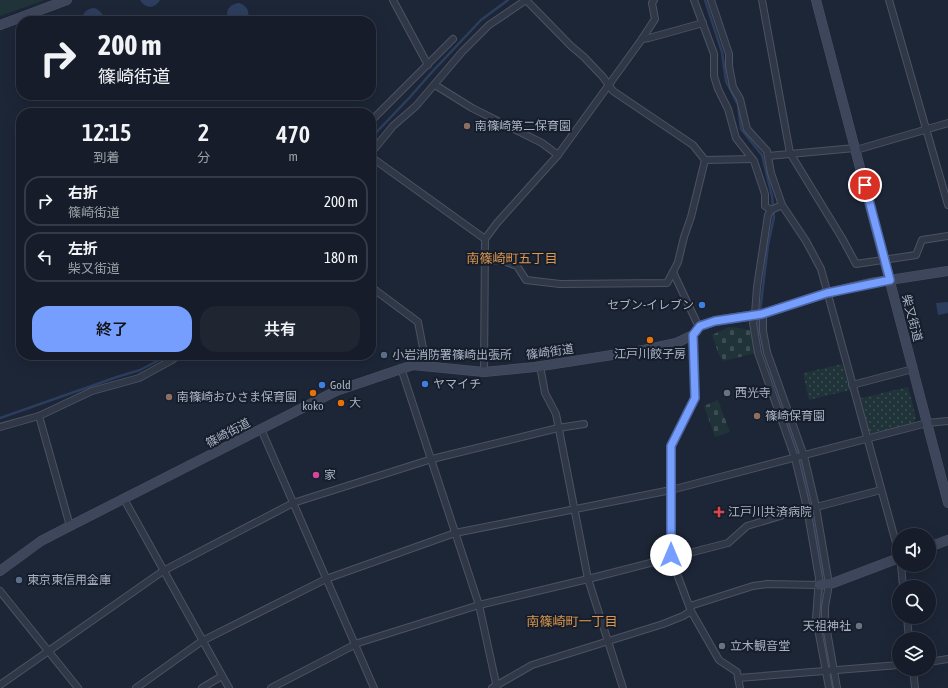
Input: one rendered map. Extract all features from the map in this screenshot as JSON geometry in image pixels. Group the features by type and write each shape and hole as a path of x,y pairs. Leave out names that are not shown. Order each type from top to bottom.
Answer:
{"street":[{"path":"24,16 67,0"},
{"path":"393,0 428,65"},
{"path":"376,147 393,126 416,106 443,73 489,25 526,0 571,46 584,57 609,84 613,91 692,145 705,160"},
{"path":"484,372 486,239 497,224 558,154 642,39 654,20 652,3 654,0"},
{"path":"694,0 714,54 714,76 718,89 728,109 736,138 752,159 765,194 765,206 771,210"},
{"path":"711,0 729,54 729,66 733,87 740,99 747,128 767,151 771,173 782,205 806,241 821,269 892,529"},
{"path":"762,0 790,153 842,238 856,264 916,254 922,240 948,236"},
{"name":"柴又街道","path":"816,0 927,424 945,479 948,502"},
{"path":"889,0 948,205"},
{"path":"0,25 16,19"},
{"path":"642,39 703,23"},
{"path":"376,117 453,39"},
{"path":"435,84 472,108 542,143 558,154"},
{"path":"768,156 790,153 856,149 948,123"},
{"path":"705,160 752,159"},
{"path":"486,261 501,260 517,266 526,280 560,284 667,283 673,272 691,217 705,160"},
{"path":"376,161 486,239"},
{"path":"782,205 771,210 768,215 762,250 759,314 767,352 800,457 812,508 823,584 825,620 838,688"},
{"path":"673,272 697,323 700,326 715,321 759,314 827,293 890,280 948,271"},
{"path":"376,291 418,322 423,348 419,366"},
{"path":"759,314 753,323 758,352 800,457"},
{"name":"篠崎街道","path":"0,571 41,541 336,391 413,365 484,372 540,366 644,350 676,343 693,335 700,326"},
{"path":"693,335 695,398 671,446 671,558 691,608 719,660 737,672 740,688"},
{"path":"0,427 39,416 92,391 140,378 172,360"},
{"path":"540,366 545,393 556,414 588,579 623,688"},
{"path":"402,368 479,605 495,687 532,664 663,624 691,608 753,586 767,584 823,584 892,560"},
{"path":"852,384 913,369"},
{"path":"39,416 70,526"},
{"path":"136,688 202,641 326,579 455,533 671,490 927,424 948,421"},
{"path":"0,686 164,571 293,503 432,459 558,428 584,424"},
{"path":"260,429 374,688"},
{"path":"271,688 355,644 479,605 728,543 747,526 881,490"},
{"path":"124,499 229,688"},
{"path":"812,508 819,578 823,584 816,618 828,688"},
{"path":"936,544 948,540"},
{"path":"0,591 78,688"},
{"path":"936,661 948,659"},
{"path":"738,678 892,666"},
{"path":"202,688 222,676"},
{"path":"914,676 915,688"}],"green space":[{"path":"0,0 45,0 0,16"},
{"path":"729,327 753,331 756,353 724,361 719,355 712,335"},
{"path":"842,364 850,390 809,400 803,373"},
{"path":"908,387 916,417 914,423 874,435 869,431 861,398"},
{"path":"718,400 730,432 715,437 704,406"}],"water":[{"path":"140,0 160,0 158,3 150,7 142,3"},
{"path":"239,3 245,6 248,10 248,16 227,16 228,9"},
{"path":"94,8 98,10 103,16 83,16 89,9"},
{"path":"948,302 948,313 938,315 936,303"}],"waterway":[{"path":"376,133 481,20 508,0"},
{"path":"705,0 722,52 726,81 738,105 741,129 762,155 772,196 774,217 768,245 760,312"},
{"path":"759,317 758,324 764,352 802,465 823,571 822,583"},
{"path":"0,418 140,370 159,360"},
{"path":"822,588 821,613 833,688"}],"place":[{"name":"南篠崎第二保育園","path":"467,126"},
{"name":"セブン-イレブン","path":"702,305"},
{"name":"江戸川餃子房","path":"650,340"},
{"name":"小岩消防署篠崎出張所","path":"384,355"},
{"name":"ヤマイチ","path":"425,384"},
{"name":"Gold","path":"322,385"},
{"name":"koko","path":"313,393"},
{"name":"西光寺","path":"727,393"},
{"name":"南篠崎おひさま保育園","path":"169,397"},
{"name":"大","path":"341,403"},
{"name":"篠崎保育園","path":"757,416"},
{"name":"家","path":"316,475"},
{"name":"江戸川共済病院","path":"719,512"},
{"name":"東京東信用金庫","path":"19,580"},
{"name":"天祖神社","path":"859,626"},
{"name":"立木観音堂","path":"722,646"}],"district":[{"name":"南篠崎町五丁目","path":"512,258"},
{"name":"南篠崎町一丁目","path":"572,621"}],"route":[{"path":"671,555 671,446 695,398 693,335 700,326 715,321 762,314 827,293 890,280 865,185"}]}
